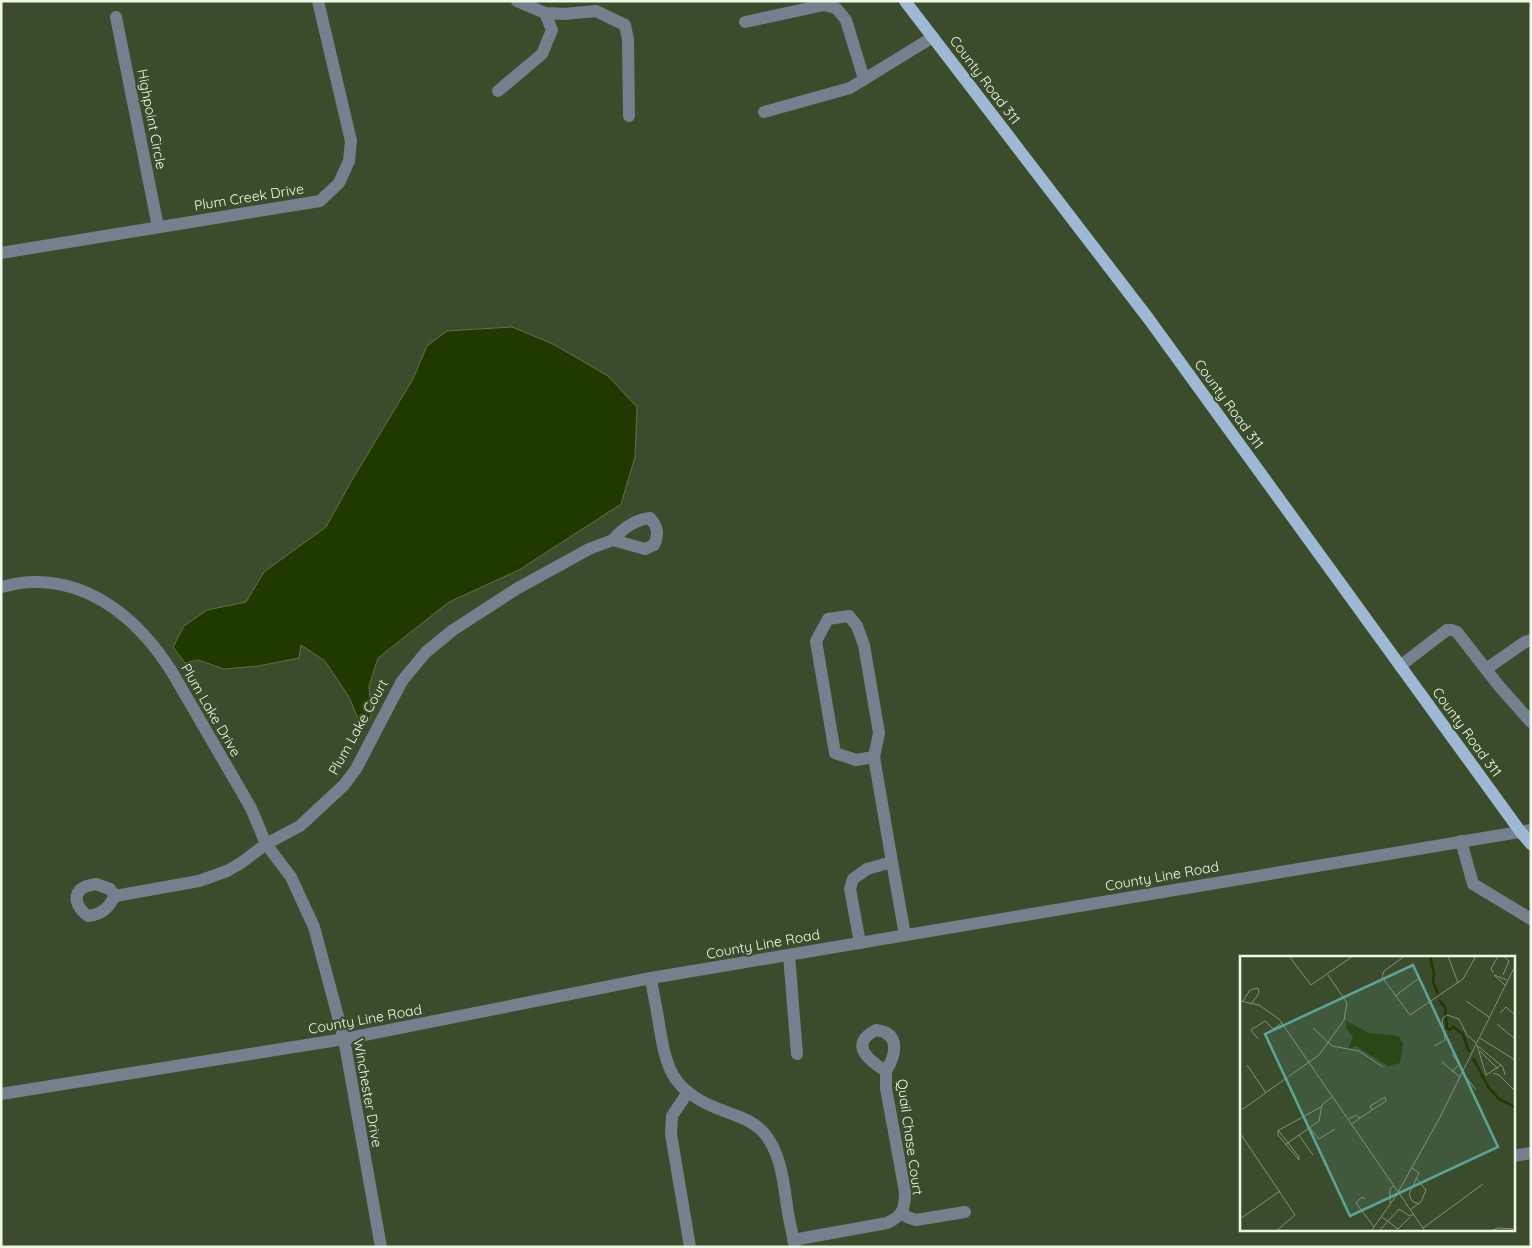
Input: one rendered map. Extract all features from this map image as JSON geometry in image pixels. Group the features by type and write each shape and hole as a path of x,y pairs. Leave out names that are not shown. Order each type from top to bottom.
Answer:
{"main road":[{"name":"County Road 311","path":"910,3 932,37 1148,318 1400,666 1525,830 1531,844"}],"street":[{"name":"Plum Creek Drive","path":"1,252 320,201 339,183 348,161 351,140 318,1"},
{"path":"517,1 545,14 596,10 625,26 628,40 629,116"},
{"path":"745,22 824,5 836,8 846,20 864,79"},
{"path":"498,91 542,54 552,30 545,14"},
{"name":"Highpoint Circle","path":"116,17 158,227"},
{"path":"764,112 850,88 932,37"},
{"name":"Plum Lake Court","path":"115,896 199,881 227,871 241,864 266,844 300,826 344,785 356,769 402,681 426,652 452,630 518,588 589,549 613,540"},
{"name":"Plum Lake Drive","path":"1,587 30,582 49,582 85,592 112,606 144,633 168,666 251,808 266,844 291,877 314,927 320,945"},
{"path":"874,757 856,760 835,753 816,640 828,619 849,616 858,626 864,645 879,733 874,757 905,935"},
{"path":"1400,666 1447,630 1457,632 1531,722"},
{"path":"1486,669 1525,642 1531,640"},
{"name":"County Line Road","path":"1,1094 344,1039 651,978 1525,830"},
{"path":"1461,841 1474,884 1531,919"},
{"path":"860,943 850,889 853,879 866,869 892,862"},
{"name":"Winchester Drive","path":"320,945 344,1039 381,1247"},
{"path":"789,955 797,1054"},
{"path":"651,978 660,1036 669,1069 675,1079 688,1092 704,1103 744,1118 755,1125 773,1144 778,1158 794,1243"},
{"name":"Quail Chase Court","path":"794,1243 877,1226 896,1219 902,1212 905,1203 905,1192 886,1088 886,1071"},
{"path":"688,1092 672,1116 672,1134 690,1247"},
{"path":"1514,1156 1531,1153"},
{"path":"902,1212 916,1220 965,1212"}],"shaded area":[{"path":"512,327 553,344 608,376 637,407 635,457 621,504 519,570 449,602 378,658 369,686 371,718 359,721 349,697 325,661 301,645 299,658 258,666 224,669 198,660 185,663 173,647 184,626 207,610 246,602 264,572 326,527 413,379 427,346 447,331"}]}
